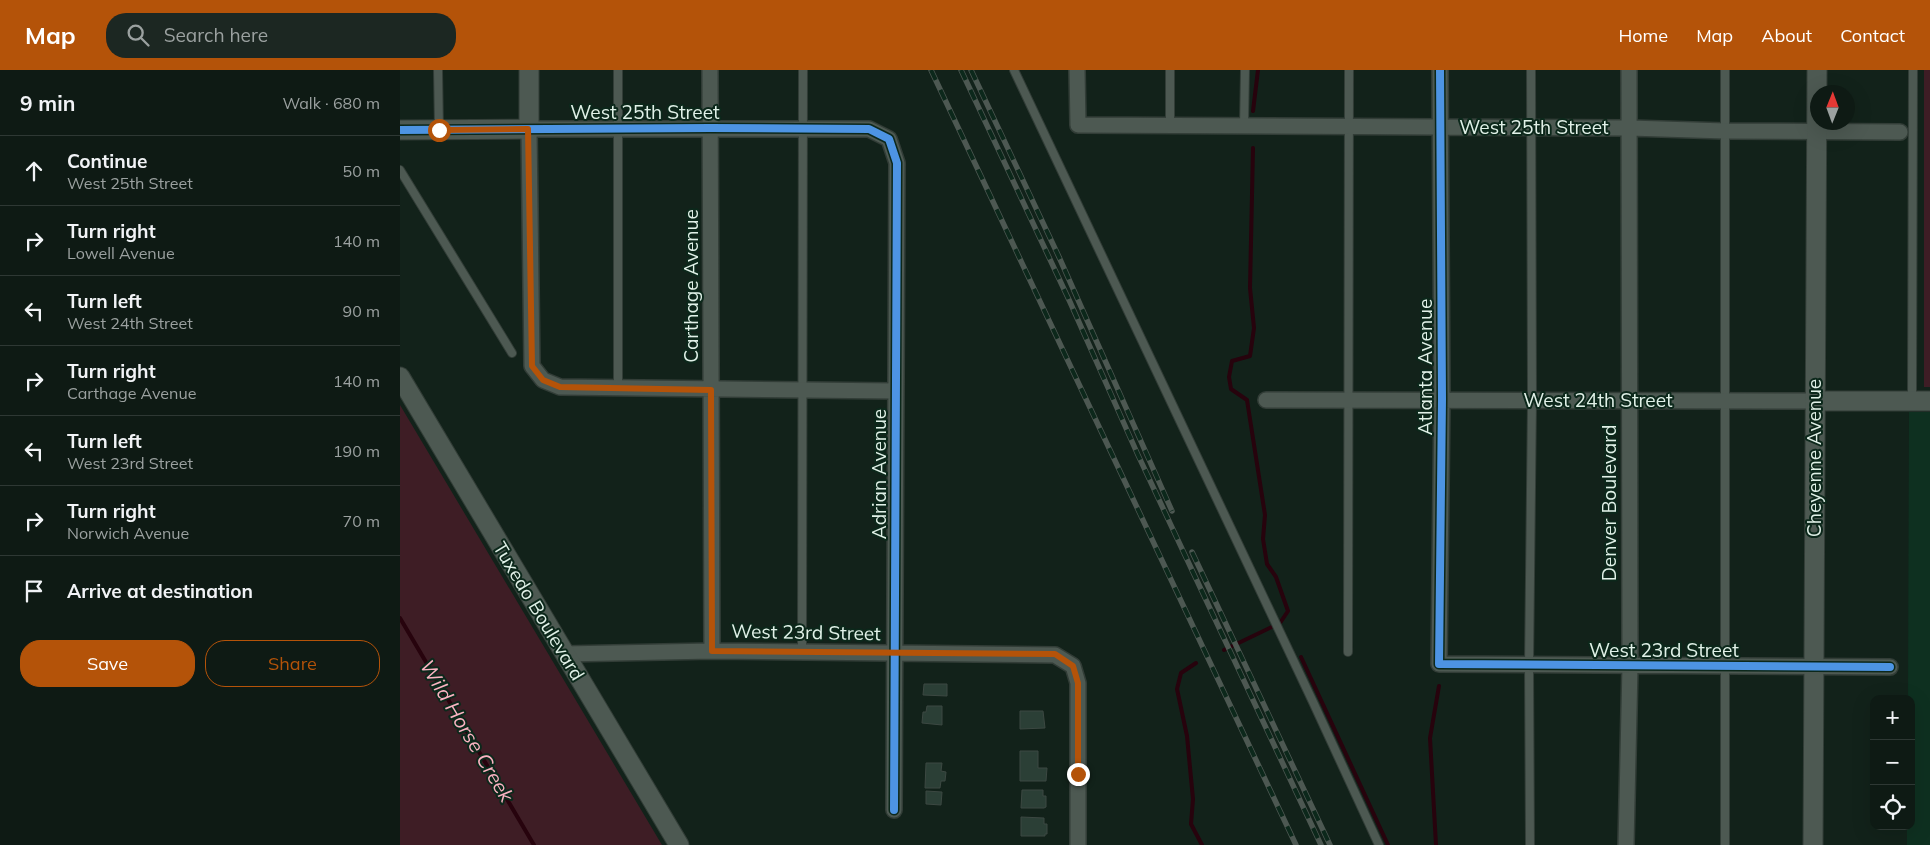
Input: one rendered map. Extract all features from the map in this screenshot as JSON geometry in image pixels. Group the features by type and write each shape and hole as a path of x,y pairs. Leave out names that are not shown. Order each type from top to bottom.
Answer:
{"street":[{"path":"529,70 528,129 532,366 543,380 560,387 895,391"},
{"name":"Carthage Avenue","path":"710,70 712,651"},
{"name":"West 25th Street","path":"1077,70 1078,125 1532,127 1900,132"},
{"name":"Atlanta Avenue","path":"1439,664 1442,400 1440,70"},
{"name":"Denver Boulevard","path":"1626,845 1630,666 1629,70"},
{"name":"Cheyenne Avenue","path":"1813,845 1817,70"},
{"name":"West 25th Street","path":"400,130 618,128 869,129 889,139"},
{"name":"Adrian Avenue","path":"889,139 897,163 894,810"},
{"name":"Tuxedo Boulevard","path":"401,380 679,845"},
{"name":"West 24th Street","path":"1266,400 1921,401"},
{"name":"West 23rd Street","path":"564,654 712,651 1055,654 1073,666 1078,683 1078,845"},
{"name":"West 23rd Street","path":"1439,664 1890,667"}],"lane":[{"path":"438,70 439,130"},
{"path":"618,70 618,388"},
{"path":"802,652 803,70"},
{"path":"1014,70 1269,611 1314,702 1379,845"},
{"path":"1170,70 1170,126"},
{"path":"1244,127 1245,70"},
{"path":"1348,652 1350,70"},
{"path":"1530,845 1531,70"},
{"path":"1725,70 1725,845"},
{"path":"1913,70 1921,401"},
{"path":"400,170 512,353"}],"shaded area":[{"path":"1924,70 1930,70 1930,387 1924,387"},
{"path":"400,405 662,845 400,845"},
{"path":"1909,412 1930,412 1930,845 1907,845 1907,830 1915,830 1915,695 1908,695"}],"building":[{"path":"924,684 947,684 947,696 923,695"},
{"path":"927,706 942,706 942,725 922,723 923,712 926,712"},
{"path":"1020,711 1043,711 1045,728 1020,729"},
{"path":"1020,751 1038,751 1038,768 1047,768 1046,781 1020,781"},
{"path":"926,763 942,763 941,771 946,772 945,781 941,781 940,788 925,788"},
{"path":"1022,790 1043,790 1043,796 1046,796 1046,807 1021,808"},
{"path":"926,791 942,792 941,805 926,804"},
{"path":"1021,817 1044,818 1044,824 1047,824 1047,834 1045,836 1021,836"}],"waterway":[{"path":"1253,111 1258,70"},
{"path":"1224,650 1280,623 1288,611 1276,577 1267,564 1263,539 1265,515 1247,400 1231,389 1229,377 1232,361 1250,356 1254,328 1250,288 1253,148"},
{"name":"Wild Horse Creek","path":"400,618 534,845"},
{"path":"1301,657 1388,845"},
{"path":"1196,663 1181,673 1177,689 1187,736 1193,799 1191,824 1202,845"},
{"path":"1436,845 1430,738 1439,686"}],"railway":[{"path":"931,70 1296,845"},
{"path":"961,70 1070,302 1138,455 1321,845"},
{"path":"971,70 1059,257 1172,511"},
{"path":"1192,552 1330,845"}],"cycle path":[{"path":"1440,70 1442,399 1439,664 1890,667"},
{"path":"400,130 869,129 889,139 897,163 894,810"}],"route":[{"path":"439,130 528,129 532,366 543,380 560,387 711,390 712,651 1055,654 1073,666 1078,683 1078,774"}]}
